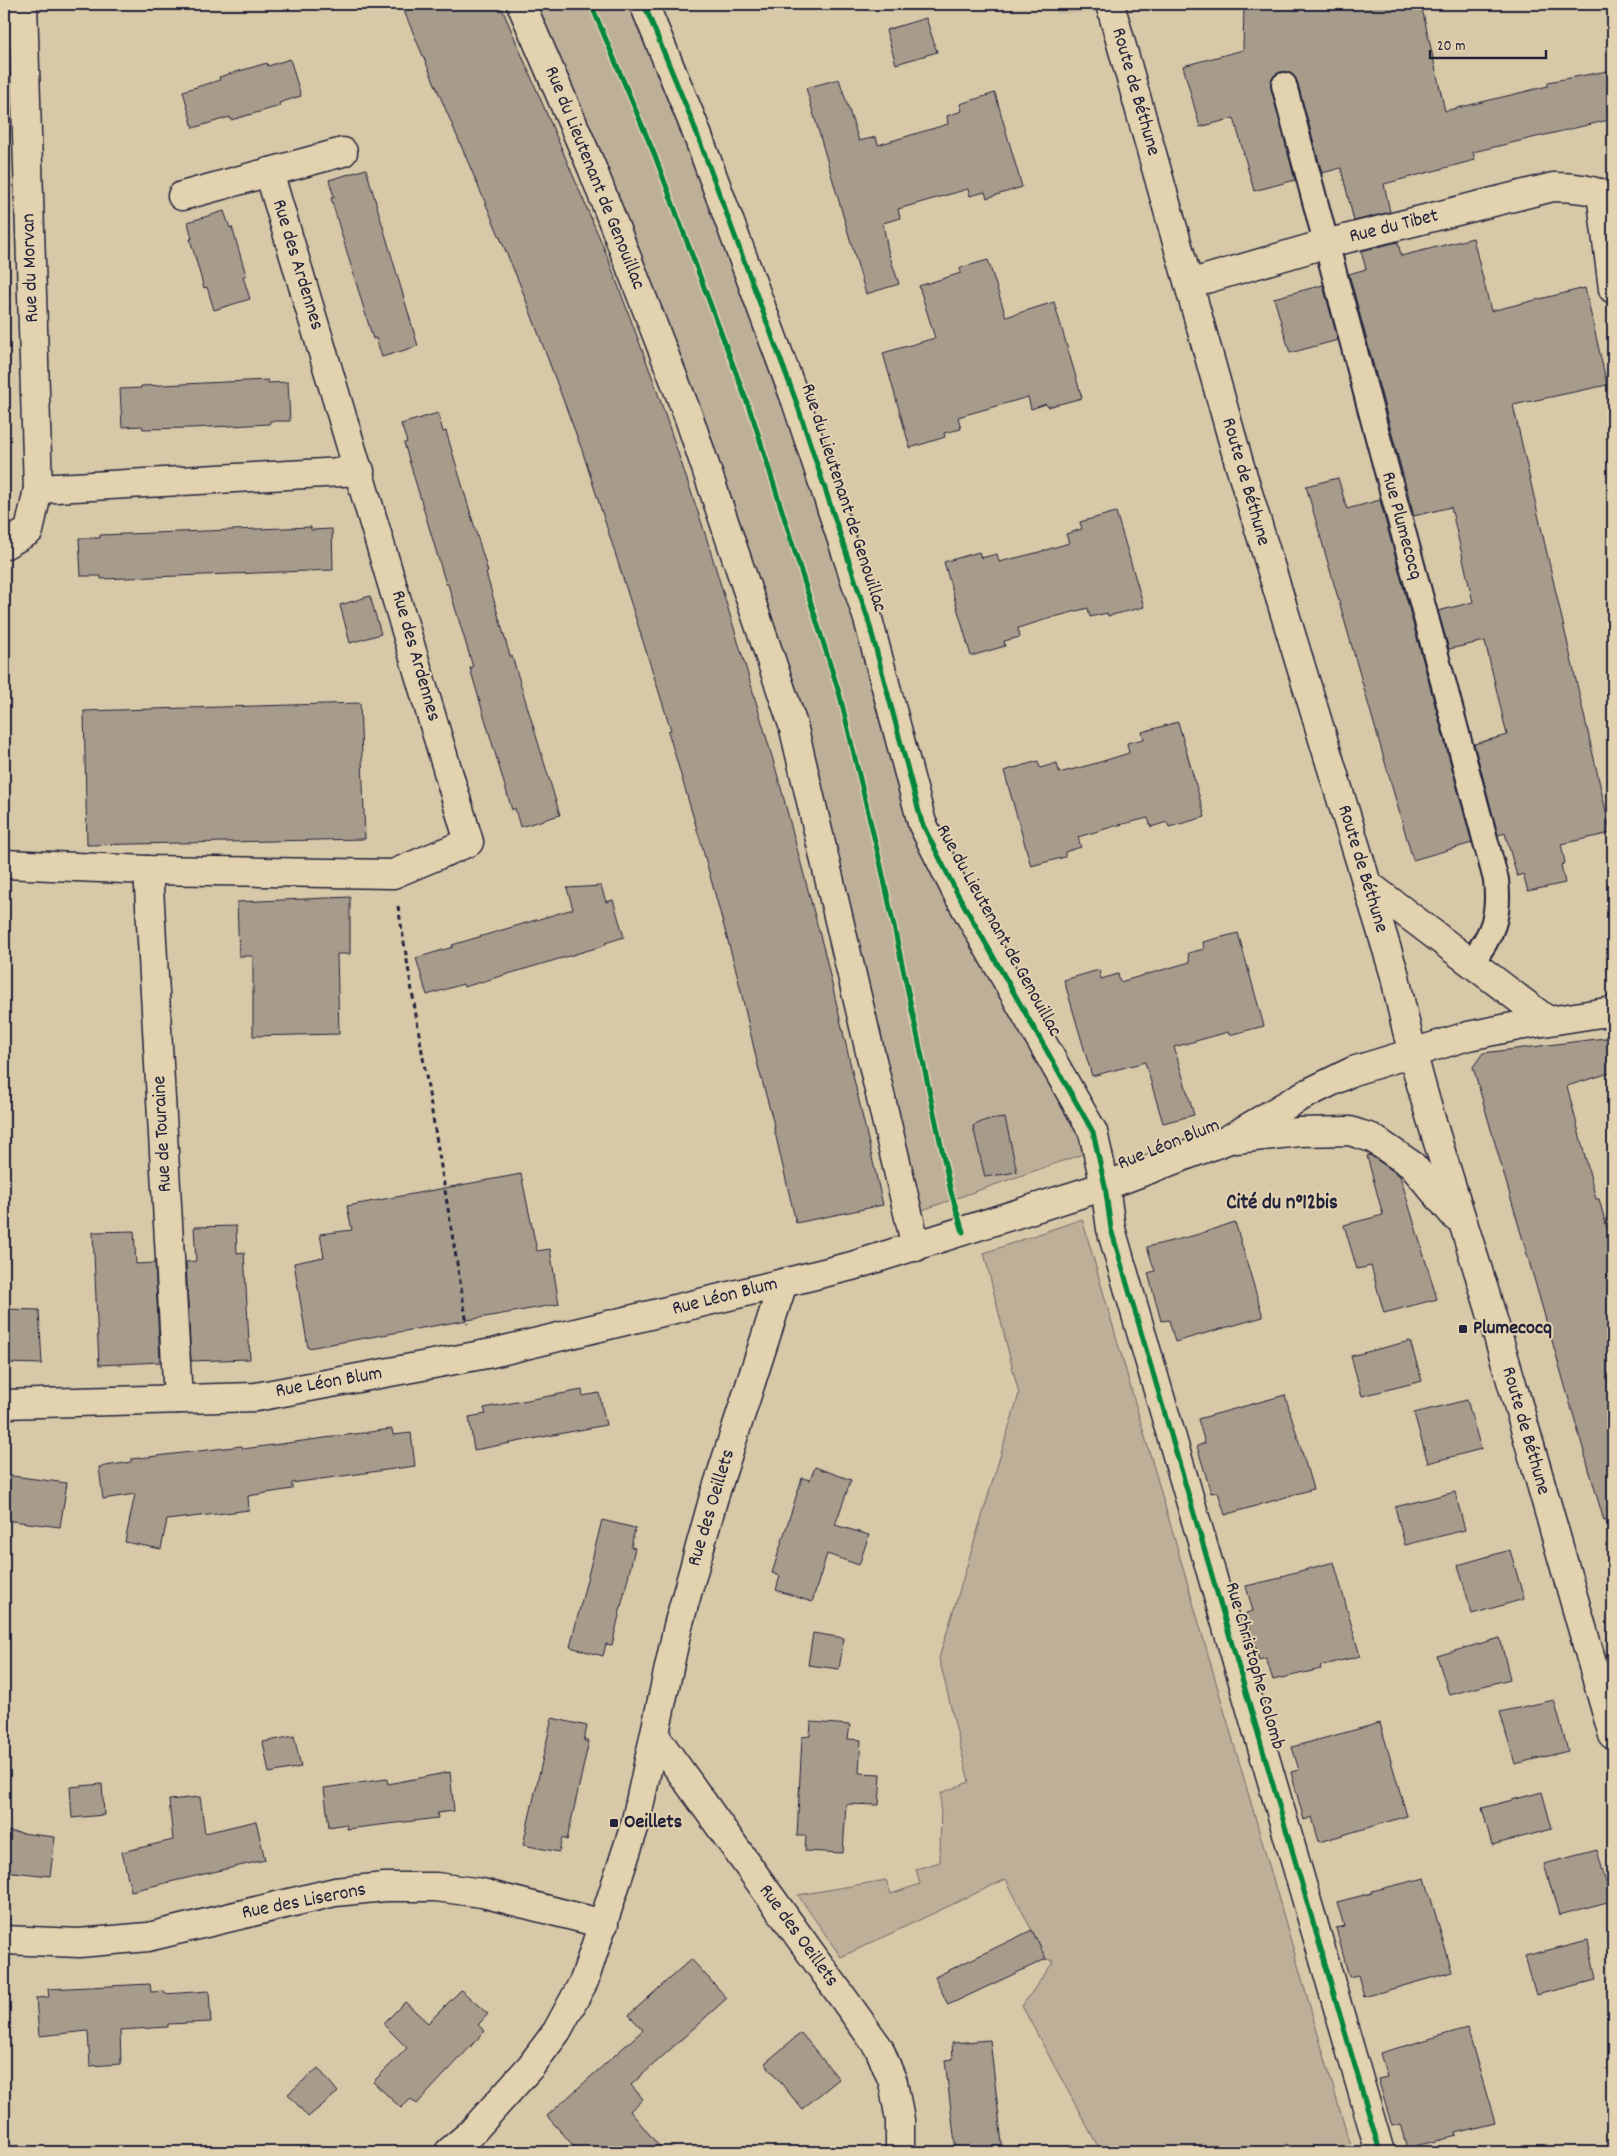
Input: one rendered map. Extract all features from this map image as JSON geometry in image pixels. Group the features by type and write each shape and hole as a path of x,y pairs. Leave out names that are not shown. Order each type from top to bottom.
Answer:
{"street":[{"name":"Rue du Morvan","path":"4,545 29,531 38,489 23,4"},
{"name":"Rue du Lieutenant de Genouillac","path":"522,4 592,168 689,418 793,725 916,1247"},
{"name":"Rue du Lieutenant de Genouillac","path":"644,4 693,123 796,401 868,619 922,823 956,891 1093,1132 1105,1186"},
{"name":"Route de Béthune","path":"1111,7 1242,472 1395,976 1431,1123 1496,1331 1613,1735"},
{"path":"182,196 343,152"},
{"name":"Rue des Ardennes","path":"269,172 470,842 393,874"},
{"name":"Rue du Tibet","path":"1189,284 1325,244 1553,187 1577,187 1607,196 1613,289"},
{"path":"38,489 360,471"},
{"path":"4,864 148,870 393,874"},
{"name":"Rue de Touraine","path":"148,870 178,1399"},
{"path":"1366,883 1548,1021"},
{"name":"Rue Léon Blum","path":"4,1404 256,1397 472,1357 784,1283 916,1247 1105,1186 1227,1140 1300,1097 1353,1071 1468,1036 1613,1011"},
{"path":"1227,1140 1299,1132 1350,1130 1366,1136 1412,1165 1463,1226"},
{"name":"Rue Christophe Colomb","path":"1105,1186 1111,1229 1380,2152"},
{"name":"Rue des Oeillets","path":"449,2152 500,2104 532,2066 557,2031 584,1981 635,1825 678,1626 711,1509 784,1283"},
{"name":"Rue des Oeillets","path":"655,1736 879,2048 895,2092 900,2120 900,2152"},
{"name":"Rue des Liserons","path":"4,1940 79,1943 148,1937 335,1892 385,1886 436,1887 482,1893 604,1924"}],"lane":[{"name":"Rue Plumecocq","path":"1284,85 1496,880 1495,919 1487,942 1471,962"}],"path":[{"path":"393,874 472,1357"}],"shaded area":[{"path":"521,4 647,4 696,122 922,823 1097,1149 908,1215 793,725"},
{"path":"1055,4 1382,4 1170,6 1057,14"},
{"path":"1082,1219 1352,2152 1101,2152 1022,2006 1054,1961 1046,1959 1006,1879 841,1957 798,1895 886,1880 891,1894 920,1884 916,1869 940,1862 941,1793 969,1782 939,1658 1019,1394 984,1253"}],"building":[{"path":"401,4 500,4 606,253 654,382 704,530 778,777 825,954 883,1205 796,1223 737,974 668,731 671,730 582,450 521,287"},
{"path":"1244,4 1421,4 1445,111 1548,86 1548,82 1613,70 1613,119 1473,152 1475,160 1384,184 1390,212 1354,221 1341,168 1322,173 1297,81 1288,72 1281,72 1274,76 1271,81 1271,88 1295,180 1254,191 1234,118 1200,127 1183,66 1243,50"},
{"path":"926,18 937,52 896,64 886,30"},
{"path":"290,59 301,96 279,103 280,106 231,120 230,117 193,128 183,91 220,80 219,77 267,63 268,66"},
{"path":"839,79 859,141 876,137 878,145 948,124 947,116 962,111 960,104 995,93 1022,187 987,198 985,192 970,196 968,189 898,209 900,218 883,223 888,251 899,284 866,294 806,88"},
{"path":"366,169 418,346 382,357 376,338 373,339 340,229 331,198 334,197 329,180"},
{"path":"224,211 230,228 232,227 246,275 243,277 250,299 214,310 207,287 204,288 190,239 192,239 188,222"},
{"path":"1473,238 1491,311 1585,288 1607,385 1513,405 1611,833 1561,844 1565,863 1561,865 1565,883 1528,891 1523,874 1517,876 1505,833 1498,835 1474,744 1507,735 1485,641 1449,649 1438,611 1473,602 1451,507 1414,516 1349,274 1366,269 1361,251 1398,242 1401,256"},
{"path":"988,260 1006,317 1054,302 1082,398 1048,407 1046,404 1031,409 1028,397 958,417 961,429 944,433 945,437 910,448 883,353 935,338 919,286 961,273 960,268"},
{"path":"1323,285 1338,340 1290,353 1274,298"},
{"path":"268,380 268,383 288,382 290,421 270,421 269,424 191,428 143,429 142,426 122,427 120,389 141,388 141,386"},
{"path":"438,413 443,432 446,431 488,572 486,573 510,656 512,656 560,815 520,827 515,808 512,810 470,668 473,667 404,443 407,442 401,424"},
{"path":"1338,478 1347,509 1380,500 1472,843 1413,860 1306,486"},
{"path":"1116,512 1144,607 1108,616 1107,613 1090,617 1088,608 1054,617 1018,628 1020,637 1004,641 1005,646 971,656 944,562 979,552 981,558 997,554 999,562 1036,553 1069,543 1066,534 1082,529 1080,522"},
{"path":"311,527 311,530 332,529 333,570 101,579 101,576 81,576 79,538 100,538 100,535"},
{"path":"370,596 381,634 350,643 340,605"},
{"path":"360,703 365,839 87,845 84,711"},
{"path":"1178,722 1205,817 1169,827 1167,822 1151,827 1148,818 1115,826 1078,837 1081,847 1065,852 1065,857 1031,866 1004,771 1038,761 1040,768 1057,763 1059,773 1097,763 1129,753 1127,743 1144,739 1142,732"},
{"path":"601,886 606,902 613,900 624,937 605,943 606,945 464,987 463,984 427,995 416,958 453,947 452,945 573,909 567,888"},
{"path":"350,897 350,954 337,954 339,1034 253,1036 253,956 239,956 237,902"},
{"path":"1238,933 1264,1026 1229,1035 1228,1032 1174,1047 1194,1115 1163,1123 1145,1062 1092,1076 1064,980 1099,970 1101,979 1118,974 1120,982 1190,962 1188,953 1204,949 1203,942"},
{"path":"1613,1037 1613,1072 1567,1086 1596,1199 1599,1199 1613,1251 1613,1520 1604,1521 1473,1067 1483,1053"},
{"path":"1005,1118 1017,1172 985,1177 973,1126 986,1120"},
{"path":"1370,1155 1400,1176 1437,1299 1384,1313 1371,1266 1357,1269 1344,1225 1383,1215 1367,1156"},
{"path":"521,1174 537,1251 550,1249 559,1304 308,1348 294,1263 324,1257 320,1234 352,1230 347,1206"},
{"path":"1235,1222 1263,1317 1175,1342 1169,1320 1161,1321 1148,1273 1155,1271 1147,1247 1196,1235"},
{"path":"236,1226 237,1253 244,1252 250,1359 191,1361 186,1262 196,1261 194,1227"},
{"path":"134,1231 136,1264 155,1263 160,1362 99,1365 93,1232"},
{"path":"4,1309 39,1310 42,1364 4,1363"},
{"path":"1410,1341 1422,1381 1362,1396 1351,1356"},
{"path":"582,1390 583,1396 599,1393 606,1425 474,1450 469,1417 486,1414 484,1408"},
{"path":"1285,1395 1313,1489 1225,1515 1218,1492 1211,1493 1197,1446 1205,1443 1198,1419"},
{"path":"1467,1400 1481,1449 1428,1463 1414,1413"},
{"path":"392,1429 393,1435 411,1433 415,1466 292,1483 292,1489 248,1496 249,1510 167,1520 161,1549 125,1542 135,1494 103,1499 99,1467 131,1462 131,1459 242,1446 243,1449"},
{"path":"815,1467 851,1480 835,1525 869,1535 859,1565 827,1554 812,1602 776,1590 780,1576 772,1573 802,1478 810,1480"},
{"path":"4,1475 67,1483 60,1527 4,1520"},
{"path":"1455,1492 1465,1530 1405,1545 1395,1507"},
{"path":"602,1520 635,1528 631,1547 635,1548 612,1645 606,1644 603,1656 570,1647"},
{"path":"1510,1550 1524,1599 1472,1614 1458,1565"},
{"path":"1334,1562 1360,1656 1320,1666 1321,1669 1273,1680 1266,1658 1259,1660 1246,1613 1253,1611 1246,1586"},
{"path":"813,1633 844,1638 839,1669 808,1665"},
{"path":"1500,1638 1510,1679 1449,1695 1437,1656"},
{"path":"1554,1700 1568,1751 1515,1764 1500,1712"},
{"path":"552,1718 587,1726 584,1741 589,1741 567,1840 562,1838 559,1852 523,1845"},
{"path":"811,1722 850,1725 848,1739 861,1740 859,1773 881,1774 879,1805 846,1804 843,1853 805,1851 806,1836 797,1836 802,1737 810,1736"},
{"path":"1380,1723 1407,1816 1319,1842 1312,1817 1304,1820 1291,1772 1299,1770 1292,1747"},
{"path":"294,1736 301,1767 269,1773 263,1742"},
{"path":"450,1772 454,1811 437,1813 438,1818 347,1829 346,1824 329,1827 324,1788 387,1779 388,1784"},
{"path":"102,1784 104,1815 72,1818 70,1787"},
{"path":"1542,1792 1552,1829 1492,1845 1482,1808"},
{"path":"200,1797 205,1833 256,1821 265,1860 131,1891 122,1852 173,1840 169,1800"},
{"path":"4,1831 55,1837 50,1876 4,1871"},
{"path":"1597,1850 1611,1901 1559,1915 1544,1864"},
{"path":"1425,1878 1452,1972 1364,1997 1358,1975 1349,1977 1336,1928 1344,1926 1337,1902"},
{"path":"1032,1930 1046,1959 948,2005 935,1977"},
{"path":"1588,1940 1596,1980 1536,1995 1525,1956"},
{"path":"691,1959 727,1998 631,2085 643,2099 630,2111 664,2152 579,2152 547,2116 643,2030 629,2015"},
{"path":"150,1984 151,1992 164,1991 165,1994 209,1991 211,2022 168,2024 168,2027 120,2030 121,2064 90,2066 88,2031 39,2036 36,1998 49,1997 48,1989"},
{"path":"461,1990 488,2014 478,2025 485,2031 417,2104 411,2099 401,2108 373,2082 407,2048 383,2024 405,2002 428,2023"},
{"path":"1467,2028 1495,2123 1455,2133 1456,2136 1407,2148 1400,2124 1392,2126 1378,2079 1387,2077 1380,2053"},
{"path":"801,2033 839,2079 802,2109 765,2063"},
{"path":"990,2040 1003,2152 956,2152 945,2060 953,2059 952,2043"},
{"path":"318,2068 338,2092 308,2117 288,2094"}],"cycle path":[{"path":"591,4 655,156 754,421 840,696 881,866 951,1192 963,1232"},
{"path":"644,4 693,123 796,401 868,619 922,823 956,891 1093,1132 1105,1186 1111,1229 1380,2152"}],"place":[{"name":"Plumecocq","path":"1463,1329"},
{"name":"Oeillets","path":"614,1823"}],"district":[{"name":"Cité du n°12bis","path":"1282,1204"}]}
